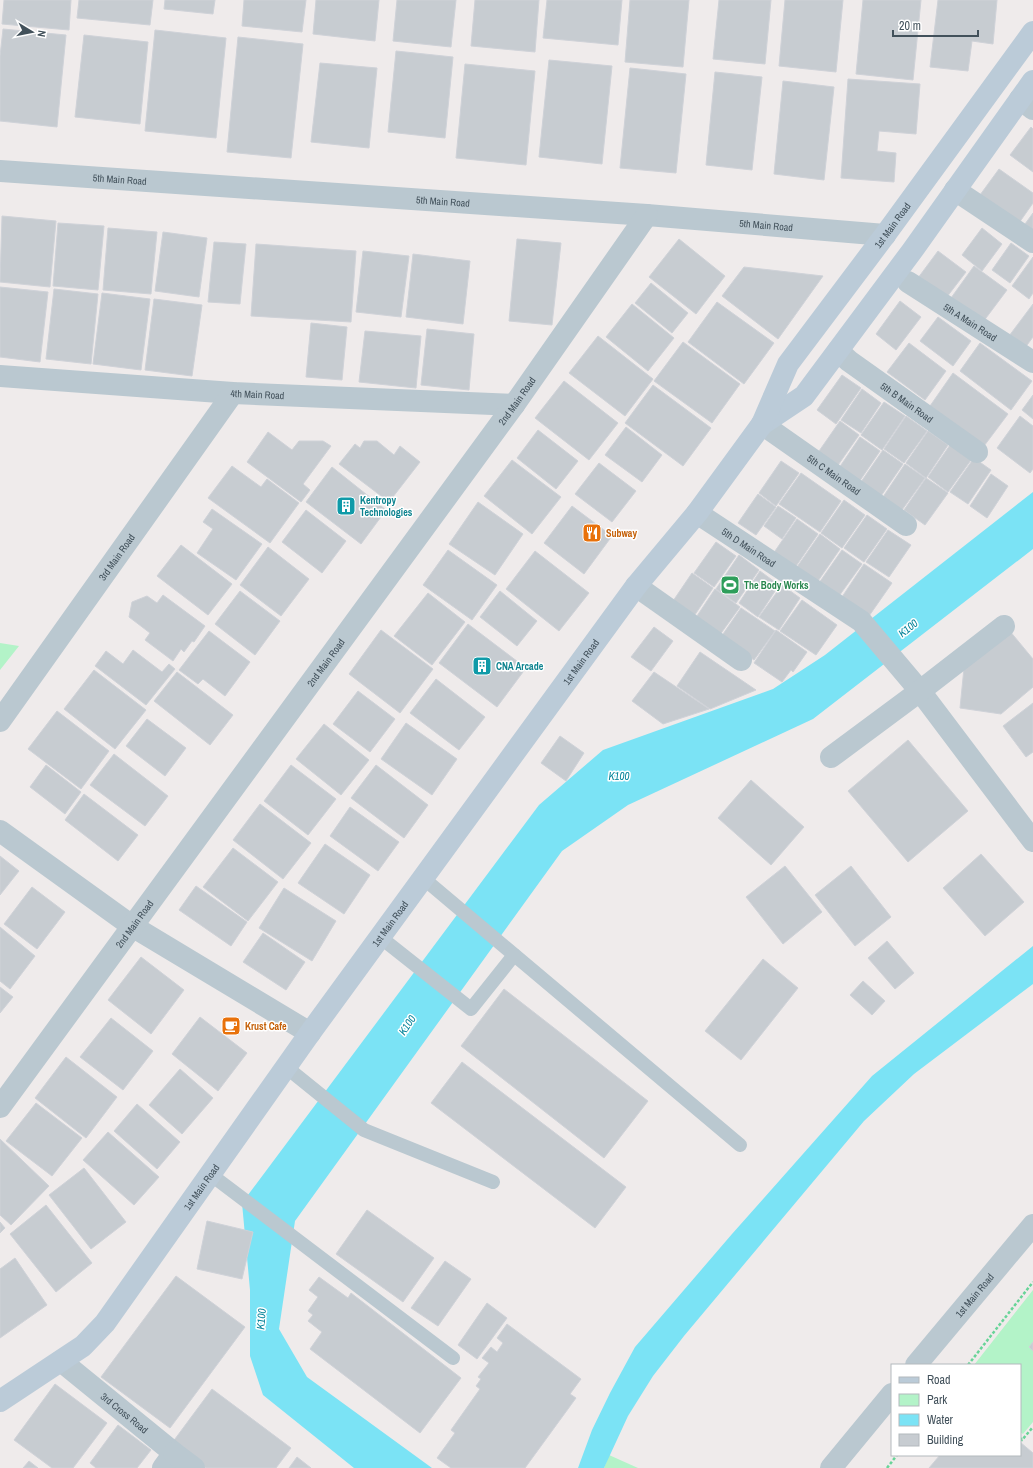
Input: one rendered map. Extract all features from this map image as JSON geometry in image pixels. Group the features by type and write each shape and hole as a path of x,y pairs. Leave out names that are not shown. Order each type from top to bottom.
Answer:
{"street":[{"name":"1st Main Road","path":"0,1401 83,1346 96,1335 310,1033 636,586 697,513 762,424 788,364 885,236 1033,32"},
{"name":"1st Main Road","path":"762,424 804,396 955,190 1026,104 1033,81"},
{"name":"5th Main Road","path":"0,171 647,215 885,236"},
{"path":"955,190 1033,242"},
{"name":"2nd Main Road","path":"0,1107 514,405 647,215"},
{"name":"5th A Main Road","path":"908,282 1033,362"},
{"name":"5th B Main Road","path":"838,351 849,361 977,452"},
{"name":"4th Main Road","path":"0,376 233,393 514,405"},
{"name":"3rd Main Road","path":"0,721 233,393"},
{"name":"5th C Main Road","path":"762,424 906,525"},
{"name":"5th D Main Road","path":"697,513 861,621 920,691 1033,841"},
{"path":"636,586 742,660"},
{"path":"831,757 1004,626"},
{"path":"0,831 132,926 310,1033"},
{"name":"1st Main Road","path":"917,1364 1033,1225"},
{"name":"3rd Cross Road","path":"61,1361 169,1461 194,1468"},
{"path":"831,1468 891,1395"}],"lane":[{"path":"423,878 740,1145"},
{"path":"380,937 471,1009 514,955"},
{"path":"286,1068 364,1130 493,1182"},
{"path":"210,1174 259,1209 454,1358"}],"path":[{"path":"969,1364 1033,1282"},
{"path":"1021,1439 1022,1440 1033,1427"},
{"path":"887,1468 896,1456"}],"green space":[{"path":"0,643 19,646 0,670"},
{"path":"1033,1290 1033,1422 1023,1434 1021,1433 1021,1364 975,1364"},
{"path":"609,1455 638,1468 604,1468"}],"water":[{"name":"K100","path":"1033,492 1033,549 813,719 628,805 562,851 295,1221 279,1329 307,1377 432,1468 354,1468 263,1395 250,1356 250,1290 242,1203 539,805 603,750 773,689 825,655"},
{"path":"1033,946 1033,984 914,1074 864,1121 684,1336 653,1376 628,1416 604,1468 578,1468 592,1430 635,1347 732,1234 872,1076"}],"building":[{"path":"4,0 71,0 69,30 2,24"},
{"path":"79,0 153,0 150,25 77,18"},
{"path":"165,0 215,0 213,14 164,9"},
{"path":"244,0 306,0 302,32 242,26"},
{"path":"316,0 379,0 375,41 313,34"},
{"path":"397,0 456,0 451,47 393,41"},
{"path":"475,0 539,0 535,52 471,46"},
{"path":"547,0 622,0 618,45 543,38"},
{"path":"630,0 689,0 683,67 625,62"},
{"path":"719,0 771,0 765,64 713,59"},
{"path":"785,0 843,0 836,72 779,66"},
{"path":"863,0 921,0 913,80 856,74"},
{"path":"938,0 997,0 993,44 972,41 968,71 930,67"},
{"path":"3,29 66,35 57,127 0,121 0,56"},
{"path":"155,30 226,38 216,138 145,131"},
{"path":"84,35 148,42 140,124 75,117"},
{"path":"238,37 303,44 291,158 227,152"},
{"path":"396,51 453,57 445,138 388,132"},
{"path":"549,60 612,66 602,164 539,157"},
{"path":"320,63 377,68 369,148 311,142"},
{"path":"465,64 535,71 526,165 456,158"},
{"path":"630,68 686,74 676,173 620,168"},
{"path":"715,72 762,77 752,170 706,165"},
{"path":"848,79 920,84 916,134 879,131 877,151 896,153 894,182 841,178"},
{"path":"783,81 834,87 824,180 774,174"},
{"path":"1031,127 1033,129 1033,172 1010,155"},
{"path":"999,169 1033,193 1033,203 1019,223 980,195"},
{"path":"1033,213 1033,230 1025,224"},
{"path":"2,216 56,221 50,287 0,282"},
{"path":"58,223 104,226 98,290 53,286"},
{"path":"108,228 157,232 151,294 103,290"},
{"path":"982,228 1002,244 982,271 962,255"},
{"path":"163,232 207,238 199,297 155,291"},
{"path":"517,239 561,243 552,325 509,321"},
{"path":"679,239 725,276 696,314 649,277"},
{"path":"214,242 246,244 240,304 208,302"},
{"path":"1011,243 1029,256 1010,283 992,270"},
{"path":"256,244 356,251 351,322 251,316"},
{"path":"363,251 409,256 401,317 356,312"},
{"path":"938,251 966,272 943,302 915,282"},
{"path":"413,254 470,261 463,324 406,317"},
{"path":"1033,257 1033,293 1029,299 1012,286"},
{"path":"974,266 1007,290 983,322 951,298"},
{"path":"744,267 823,276 778,339 722,296"},
{"path":"651,283 688,313 672,333 635,303"},
{"path":"0,287 48,292 40,362 0,357"},
{"path":"54,289 98,294 91,364 46,359"},
{"path":"102,293 150,299 141,370 93,364"},
{"path":"154,299 202,305 192,376 145,370"},
{"path":"900,301 921,317 896,350 876,334"},
{"path":"717,302 774,343 744,384 688,342"},
{"path":"632,304 674,338 648,371 606,337"},
{"path":"1033,304 1033,337 1022,352 1006,340"},
{"path":"938,317 971,341 953,366 920,341"},
{"path":"311,323 347,327 342,380 306,377"},
{"path":"427,329 474,334 469,390 421,385"},
{"path":"365,331 421,336 416,388 359,382"},
{"path":"598,336 653,379 625,416 569,373"},
{"path":"683,342 740,384 712,423 654,381"},
{"path":"909,343 946,371 925,400 887,372"},
{"path":"980,343 1032,381 1011,410 960,371"},
{"path":"953,373 1008,414 984,446 930,406"},
{"path":"842,375 861,388 836,424 817,410"},
{"path":"564,381 618,423 589,460 535,418"},
{"path":"653,385 711,428 683,466 625,423"},
{"path":"862,389 881,403 861,433 841,420"},
{"path":"1033,395 1033,419 1022,410"},
{"path":"884,402 905,416 882,450 861,435"},
{"path":"906,416 927,431 904,463 884,449"},
{"path":"1020,416 1033,426 1033,469 1030,473 997,448"},
{"path":"840,421 859,435 836,468 817,454"},
{"path":"626,427 662,455 642,482 605,455"},
{"path":"538,430 578,461 556,489 517,458"},
{"path":"928,431 948,445 926,478 906,463"},
{"path":"268,432 292,450 299,441 323,441 331,446 303,484 310,490 301,502 247,462"},
{"path":"860,437 880,451 859,482 839,468"},
{"path":"364,441 377,441 394,455 400,446 420,462 389,502 339,464 355,444 360,448"},
{"path":"950,445 971,460 948,492 928,477"},
{"path":"883,450 903,464 881,496 861,482"},
{"path":"974,458 991,470 968,504 950,492"},
{"path":"512,460 561,497 532,534 484,496"},
{"path":"781,461 799,473 776,506 759,493"},
{"path":"599,463 636,491 612,522 575,494"},
{"path":"905,464 925,478 902,510 883,497"},
{"path":"232,466 261,487 267,479 299,503 270,543 208,498"},
{"name":"Kentropy Technologies","path":"332,467 386,510 361,544 306,502"},
{"path":"801,473 841,501 820,532 779,504"},
{"path":"991,474 1008,486 987,518 970,506"},
{"path":"926,478 948,493 925,525 904,510"},
{"path":"758,494 776,507 756,535 738,523"},
{"path":"844,500 865,515 842,548 821,533"},
{"path":"478,502 523,534 495,575 449,544"},
{"path":"572,506 612,536 584,574 544,543"},
{"path":"778,506 796,518 782,539 764,526"},
{"path":"212,509 262,544 236,580 197,553 213,529 203,522"},
{"path":"306,510 346,541 322,573 282,542"},
{"path":"867,515 887,529 864,562 844,548"},
{"path":"797,519 818,534 794,569 773,554"},
{"path":"888,530 911,545 889,577 866,562"},
{"path":"820,534 840,549 818,581 797,567"},
{"path":"716,542 736,556 714,587 694,573"},
{"path":"181,545 232,584 208,615 157,576"},
{"path":"268,547 309,579 281,616 240,585"},
{"path":"448,550 497,585 472,620 423,585"},
{"path":"842,550 862,564 839,596 819,583"},
{"path":"535,551 589,593 559,631 506,589"},
{"path":"739,555 759,570 736,603 716,589"},
{"path":"864,564 892,583 869,616 842,597"},
{"path":"760,571 779,585 758,617 739,603"},
{"path":"692,573 713,588 692,619 671,604"},
{"path":"782,585 800,598 779,630 759,617"},
{"path":"715,589 740,607 719,636 695,619"},
{"path":"240,591 280,621 255,655 215,624"},
{"path":"500,591 537,621 517,646 480,617"},
{"path":"428,593 465,622 432,665 394,636"},
{"path":"163,595 205,626 194,642 192,641 184,652 181,649 173,661 145,640 150,633 129,617 132,602 147,596 157,603"},
{"path":"802,600 837,625 816,655 780,631"},
{"path":"741,608 775,631 754,660 721,637"},
{"name":"CNA Arcade","path":"468,624 526,668 497,707 439,663"},
{"path":"654,627 673,641 651,671 631,657"},
{"path":"381,630 433,669 400,713 349,674"},
{"path":"776,630 807,652 793,672 791,670 782,682 754,663"},
{"path":"1009,630 1033,659 1033,687 1001,714 960,708 964,668"},
{"path":"209,631 250,662 225,696 203,679 198,684 179,670"},
{"path":"133,650 162,672 169,664 175,669 146,705 95,666 106,651 123,664"},
{"path":"700,652 756,690 710,709 677,686"},
{"path":"94,670 146,710 115,749 64,709"},
{"path":"177,672 233,715 210,745 154,701"},
{"path":"654,672 709,709 663,724 632,701"},
{"path":"436,679 485,717 459,750 410,713"},
{"path":"358,691 395,719 370,752 333,724"},
{"path":"1033,703 1033,752 1026,757 1003,726"},
{"path":"57,711 109,751 81,789 28,749"},
{"path":"147,719 186,748 165,776 126,746"},
{"path":"406,723 457,759 432,795 381,759"},
{"path":"324,724 369,760 341,795 296,759"},
{"path":"560,736 584,753 566,781 541,763"},
{"path":"908,740 968,811 908,862 848,791"},
{"path":"114,754 168,796 145,826 90,785"},
{"path":"46,765 81,792 65,814 30,787"},
{"path":"291,765 336,799 308,835 264,801"},
{"path":"376,765 428,805 404,838 351,798"},
{"path":"751,780 804,827 771,865 718,818"},
{"path":"84,794 138,835 118,861 65,820"},
{"path":"260,804 311,843 283,879 233,840"},
{"path":"350,807 399,842 378,871 330,836"},
{"path":"325,844 370,875 344,914 298,883"},
{"path":"233,848 278,882 248,921 203,887"},
{"path":"981,854 1024,902 985,936 943,888"},
{"path":"0,856 19,871 0,895"},
{"path":"785,866 822,912 783,944 746,897"},
{"path":"851,866 891,917 855,946 815,895"},
{"path":"196,886 247,922 231,946 179,910"},
{"path":"32,887 65,912 37,949 4,924"},
{"path":"284,888 336,921 312,961 259,928"},
{"path":"0,927 35,956 10,989 0,981"},
{"path":"263,933 305,962 286,990 243,962"},
{"path":"887,941 914,973 895,989 868,958"},
{"path":"141,957 184,990 151,1034 108,1000"},
{"path":"763,959 798,988 741,1060 705,1031"},
{"path":"863,981 885,1001 872,1015 850,995"},
{"path":"0,987 13,997 0,1013"},
{"path":"504,989 648,1101 604,1158 461,1046"},
{"path":"200,1017 247,1053 218,1091 172,1054"},
{"path":"111,1018 153,1051 123,1090 80,1057"},
{"path":"66,1057 117,1097 86,1138 35,1098"},
{"path":"462,1062 626,1187 595,1228 431,1103"},
{"path":"180,1069 213,1098 182,1134 149,1105"},
{"path":"36,1103 82,1138 52,1176 6,1141"},
{"path":"137,1104 180,1142 157,1169 114,1131"},
{"path":"108,1132 159,1177 134,1205 83,1160"},
{"path":"0,1139 49,1186 11,1225 0,1215"},
{"path":"84,1168 126,1222 91,1249 49,1195"},
{"path":"46,1205 92,1263 56,1292 10,1234"},
{"path":"367,1210 434,1258 403,1302 336,1254"},
{"path":"207,1221 253,1232 242,1279 197,1269"},
{"path":"0,1222 5,1228 0,1233"},
{"path":"15,1258 47,1305 0,1338 0,1269"},
{"path":"445,1261 471,1279 438,1326 411,1308"},
{"path":"176,1276 245,1327 170,1428 101,1377"},
{"path":"319,1277 348,1298 351,1293 461,1378 420,1433 310,1349 322,1332 308,1321 313,1315 308,1311 318,1297 309,1290"},
{"path":"487,1303 507,1318 477,1359 458,1345"},
{"path":"507,1324 581,1379 570,1394 576,1398 525,1468 451,1468 437,1458 455,1433 451,1430 480,1389 476,1386 481,1379 478,1377 489,1363 482,1358 491,1347 497,1352 503,1343 497,1338"},
{"path":"1033,1342 1033,1351 1029,1347"},
{"path":"55,1384 107,1423 73,1468 52,1468 14,1440"},
{"path":"212,1389 291,1448 276,1468 206,1468 172,1443"},
{"path":"118,1425 151,1450 137,1468 96,1468 90,1463"},
{"path":"1021,1443 1033,1453 1033,1468 929,1468 939,1456 1021,1456"},
{"path":"297,1457 311,1468 289,1468"},
{"path":"29,1461 38,1468 23,1468"}],"place":[{"name":"Kentropy Technologies","path":"346,506"},
{"name":"Subway","path":"592,533"},
{"name":"The Body Works","path":"730,585"},
{"name":"CNA Arcade","path":"482,666"},
{"name":"Krust Cafe","path":"231,1026"}]}
